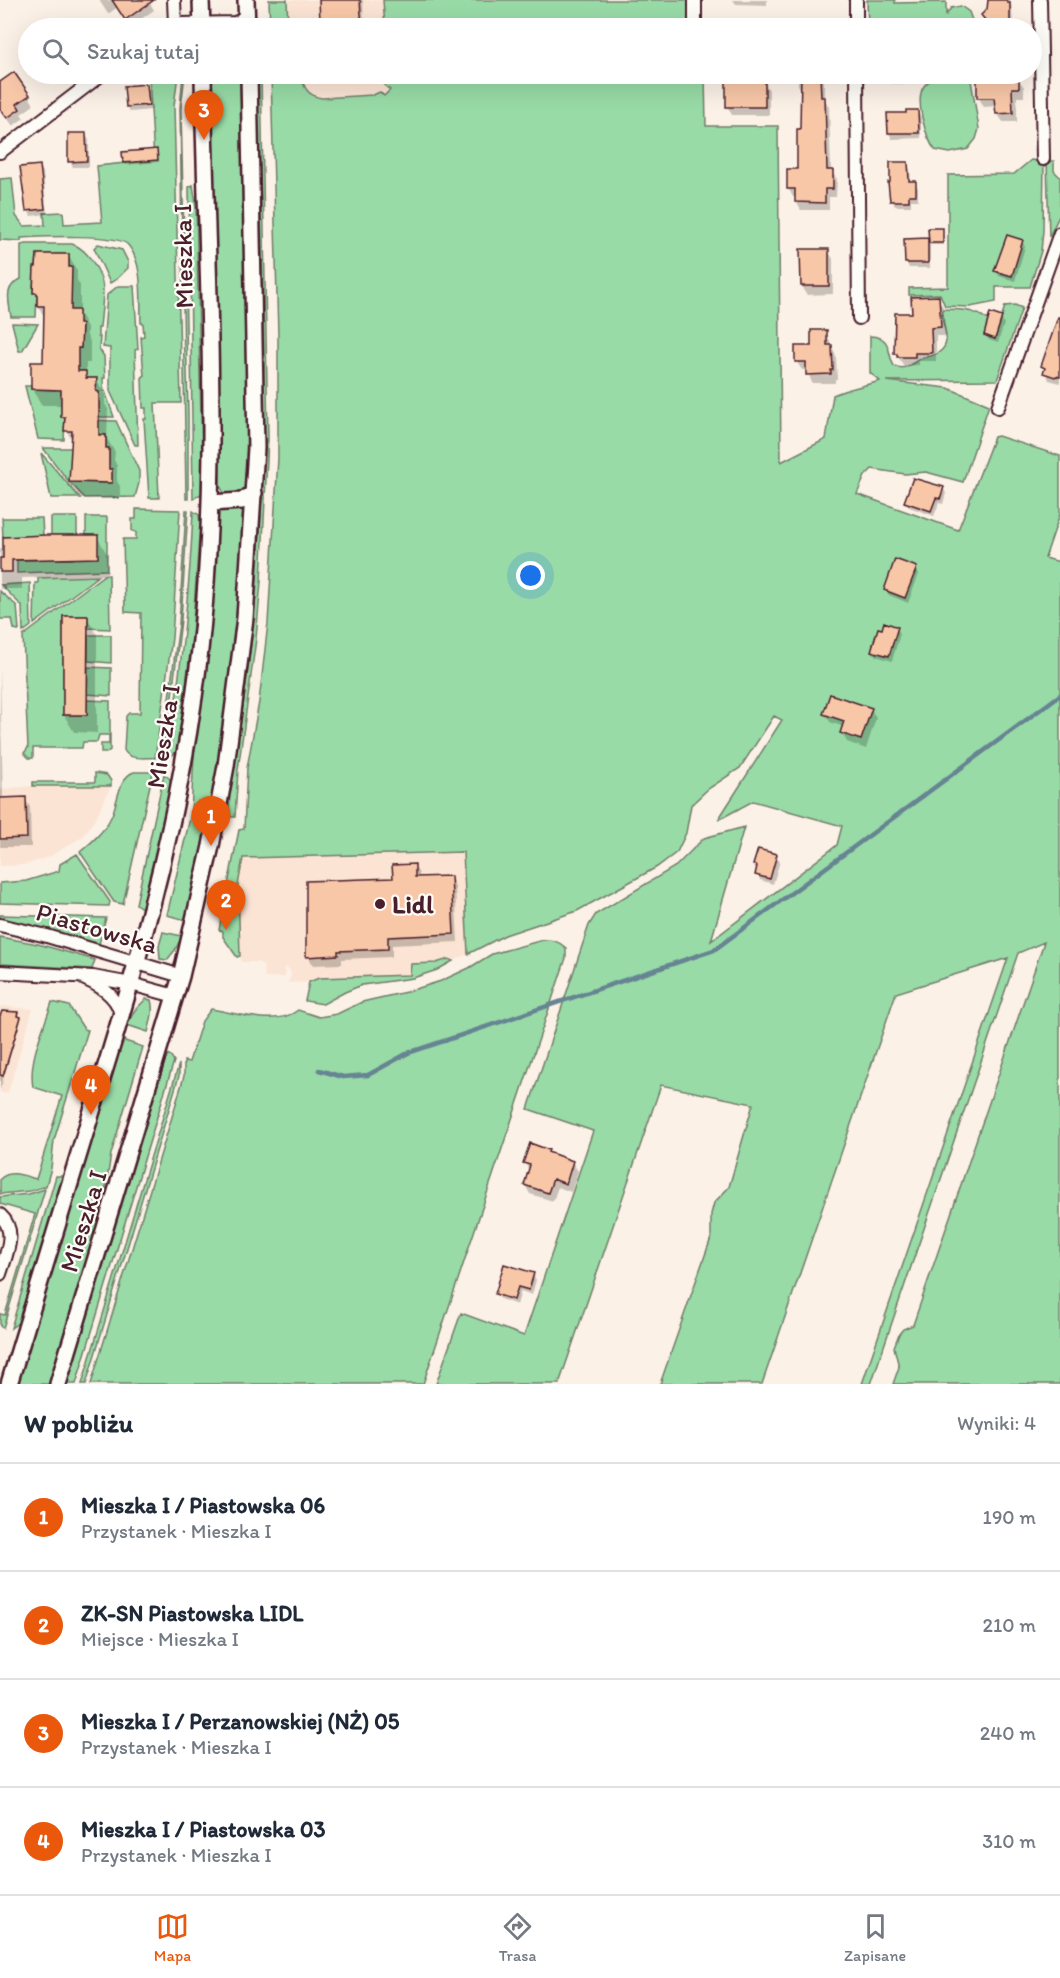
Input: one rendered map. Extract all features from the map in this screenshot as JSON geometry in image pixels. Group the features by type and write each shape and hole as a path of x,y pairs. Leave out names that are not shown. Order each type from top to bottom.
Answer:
{"street":[{"path":"171,18 174,0"},
{"path":"201,0 202,18"},
{"path":"695,0 695,18"},
{"path":"856,0 856,18"},
{"path":"1040,0 1040,18"},
{"path":"0,152 89,84"},
{"name":"Mieszka I","path":"9,1384 137,964 169,839 194,698 205,596 210,503 211,423 203,84"},
{"name":"Mieszka I","path":"58,1384 181,976 211,846 226,766 245,618 254,493 256,402 249,84"},
{"path":"856,84 859,318"},
{"path":"1041,84 1042,159"},
{"path":"998,407 1060,233"},
{"path":"210,503 242,501 254,493"},
{"name":"Piastowska","path":"0,925 47,936 181,976"},
{"name":"Piastowska","path":"0,972 105,979 175,996"},
{"name":"Piastowska","path":"78,976 108,993 120,1010 121,1020"},
{"path":"0,1215 7,1222 10,1230 0,1274"}],"shaded area":[{"path":"287,0 383,0 384,18 288,18"},
{"path":"303,84 385,84 390,90 384,97 379,92 373,95 316,97 309,94"},
{"path":"33,786 111,786 95,820 82,837 49,857 24,865 0,866 0,789"},
{"path":"463,852 468,954 453,961 449,959 436,963 411,964 411,975 319,978 309,982 288,983 291,976 290,970 286,967 285,977 265,978 263,965 258,962 241,962 240,944 219,930 233,858"},
{"path":"0,1006 33,1009 8,1092 5,1094 0,1092"}],"green space":[{"path":"269,0 287,0 288,18 270,18"},
{"path":"383,0 691,0 691,18 384,18"},
{"path":"867,0 895,0 895,3 946,2 946,15 951,8 961,6 969,12 971,18 868,18"},
{"path":"150,84 177,84 174,106 181,403 155,403 159,498 149,498 144,419 146,419 146,408 143,408 142,377 144,376 141,337 144,336 143,323 141,323 139,272 133,253 128,245 121,241 94,237 0,240 0,179 12,178 16,216 24,226 45,225 44,213 63,212 64,224 102,222 97,166 154,160"},
{"path":"184,84 181,109 188,499 186,499 180,108"},
{"path":"211,84 240,84 247,429 245,486 240,494 230,495 224,493 220,486"},
{"path":"257,84 261,84 268,438 256,639 238,770 235,817 230,817 231,778 245,693 258,571 262,491 263,312"},
{"path":"271,84 304,84 314,96 322,98 373,95 380,92 384,96 390,90 385,84 705,84 706,126 778,126 781,462 826,439 833,395 880,381 870,373 870,336 886,342 894,366 905,367 936,354 943,348 946,338 943,309 967,311 983,316 988,320 984,335 995,339 1005,306 1015,305 1022,308 997,380 886,381 948,388 989,405 963,482 926,472 905,474 872,469 865,476 857,494 958,530 994,437 998,436 1060,456 1060,514 1045,558 1060,562 1060,1384 893,1384 899,1367 894,1347 903,1329 913,1325 1044,942 1018,953 871,1384 862,1384 1008,958 896,993 762,1384 660,1384 711,1238 711,1214 714,1203 729,1187 753,1104 661,1085 559,1384 436,1384 461,1313 524,1336 593,1131 528,1109 589,925 596,914 676,866 704,838 744,827 711,941 837,845 842,826 753,801 718,820 782,720 774,716 740,768 708,789 691,805 686,833 677,852 657,867 577,911 505,935 468,954 463,852 243,858 238,885 240,956 237,957 223,937 223,931 219,930 239,830 244,829 247,768 259,702 268,623 278,458 278,335"},
{"path":"925,84 972,84 979,129 976,139 968,149 950,153 935,150 922,119 920,100"},
{"path":"1031,160 1044,162 1041,251 1030,287 996,287 996,302 970,307 945,306 940,294 909,295 909,288 948,287 948,175 1014,174"},
{"path":"1047,161 1054,161 1054,171 1060,177 1060,214 1049,237"},
{"path":"193,185 196,204 202,460 201,494 193,499 189,187"},
{"path":"72,244 89,256 97,269 103,289 98,337 100,337 99,349 104,356 103,391 105,391 114,417 99,417 99,392 96,391 96,378 86,378 85,371 70,371 78,348 81,348 82,324 60,310 69,267 69,254 55,254 55,260 51,254 37,254 33,292 37,293 36,317 11,317 9,290 15,282 21,279 21,245"},
{"path":"98,244 122,250 128,262 128,268 110,283 94,248"},
{"path":"118,286 134,286 138,349 135,350 138,445 135,445 110,391 110,348 103,347 107,295"},
{"path":"12,323 38,324 22,351 19,351"},
{"path":"64,378 61,392 61,417 65,417 64,440 38,439 25,386 31,386 31,389 55,390"},
{"path":"89,420 116,421 139,471 139,483 135,497 85,498 69,482 43,448 72,448 76,468 70,469 70,482 112,483 112,469 106,469 109,464 109,449 106,448 106,435 88,434"},
{"path":"41,453 80,498 51,498"},
{"path":"136,509 180,510 172,638 155,758 133,757 124,750 126,716 129,713 140,713 141,613 125,612 123,539 136,539 136,532 132,531 132,519 136,519"},
{"path":"245,509 235,626 215,780 186,920 167,915 191,814 194,754 209,646 218,513 221,510"},
{"path":"186,510 188,510 181,620 172,696 161,757 179,624"},
{"path":"193,511 199,515 200,523 192,637 178,748 168,758 184,634"},
{"path":"51,517 77,517 77,535 51,535"},
{"path":"86,517 107,517 107,570 17,573 17,560 38,560 38,556 73,559 98,535 86,535"},
{"path":"2,518 42,518 43,536 3,537"},
{"path":"104,575 109,575 110,629 88,628 88,616 63,616 63,715 87,715 87,700 110,701 110,750 101,753 101,744 109,744 109,735 99,735 97,742 83,742 82,748 33,748 33,758 29,758 24,753 28,748 23,636"},
{"path":"98,576 34,624 35,583 38,583 38,578"},
{"path":"30,583 31,626 23,632 22,606 1,585"},
{"path":"0,591 17,606 19,630 14,629 12,619 0,619"},
{"path":"88,635 111,635 111,663 88,661"},
{"path":"88,667 111,668 111,696 87,694"},
{"path":"134,772 153,772 123,904 114,902 80,852 105,827 125,779"},
{"path":"95,773 107,775 111,786 33,786 33,782 95,782"},
{"path":"164,774 170,779 170,792 143,909 136,904"},
{"path":"77,854 110,902 109,906 0,903 0,883 26,881 59,871 60,864"},
{"path":"0,915 106,918 99,944 46,929 0,920"},
{"path":"163,932 182,936 167,960 160,959 159,946"},
{"path":"0,937 38,944 95,960 92,969 0,964"},
{"path":"543,940 556,941 566,948 566,958 423,1384 91,1384 178,1097 184,1076 184,1061 189,1062 202,1021 211,1009 268,1018 279,1018 298,1010 319,1017 337,1014 362,1002 441,981 492,954"},
{"path":"449,959 453,961 437,970 413,978 362,985 323,1004 305,1001 309,982 319,978 410,975 411,964 436,963"},
{"path":"146,999 151,1000 152,1008 148,1032 127,1025 135,1010"},
{"path":"52,1002 69,1006 84,1029 88,1030 54,1140 51,1168 46,1186 30,1191 0,1194 0,1179 4,1176 18,1174 36,1179 62,1096 33,1087 35,1055"},
{"path":"122,1040 143,1047 111,1154 103,1206 49,1384 18,1384"},
{"path":"167,1054 174,1061 76,1384 67,1384"},
{"path":"179,1064 179,1076 86,1384 82,1384"},
{"path":"56,1176 63,1176 63,1179 19,1322 11,1328"},
{"path":"45,1189 3,1328 0,1326 0,1314 5,1315 35,1214 0,1204 0,1197 29,1194"}],"building":[{"path":"112,0 154,0 128,18 124,18"},
{"path":"319,0 360,0 361,18 320,18"},
{"path":"988,0 1007,0 1007,3 1010,3 1010,18 984,18 981,15 987,9"},
{"path":"14,72 18,78 18,84 22,84 30,95 17,104 20,109 7,118 0,109 0,82"},
{"path":"147,84 149,105 126,107 124,86"},
{"path":"726,84 765,84 765,107 726,107"},
{"path":"801,84 820,84 821,97 825,97 827,170 833,170 833,189 825,189 825,203 795,202 795,189 787,189 787,169 797,169 797,129 800,129"},
{"path":"977,84 1019,84 1019,88 1012,88 1013,113 996,114 994,98 977,98"},
{"path":"906,110 918,110 919,133 888,133 887,113 906,113"},
{"path":"68,133 86,133 87,161 68,162"},
{"path":"157,149 158,160 123,163 122,152"},
{"path":"890,162 908,162 909,181 916,181 916,195 909,195 909,201 890,201 888,182 890,182"},
{"path":"40,165 45,209 26,211 20,167"},
{"path":"928,228 943,228 943,243 929,243"},
{"path":"1007,235 1023,240 1012,276 994,271"},
{"path":"928,238 928,263 905,263 904,239"},
{"path":"800,249 829,249 829,286 801,286"},
{"path":"37,254 69,254 69,267 72,267 71,310 79,310 79,324 82,324 81,348 78,348 78,371 86,371 86,378 97,378 99,435 106,435 112,483 69,482 72,431 64,431 65,417 61,417 61,390 31,389 31,362 43,362 44,306 37,306 37,293 33,293"},
{"path":"939,296 941,327 931,328 932,353 915,353 915,357 897,357 897,354 894,354 895,313 912,313 911,297"},
{"path":"990,313 1002,317 995,339 984,335"},
{"path":"1058,317 1060,317 1060,377 1055,377 1043,373 1045,368 1041,366"},
{"path":"811,330 827,330 827,345 832,345 833,370 831,374 806,375 806,362 795,362 795,346 811,346"},
{"path":"913,478 944,487 940,499 936,498 931,511 904,502"},
{"path":"98,535 98,558 12,560 12,572 0,572 3,537"},
{"path":"895,559 917,567 905,598 884,590"},
{"path":"63,616 88,616 87,715 63,715"},
{"path":"884,622 898,627 889,656 871,651 878,628 882,629"},
{"path":"830,694 872,708 861,740 840,733 844,721 823,714"},
{"path":"26,797 27,838 0,839 0,798"},
{"path":"758,849 777,854 770,879 755,875 757,866 753,865"},
{"name":"Lidl","path":"415,864 415,877 451,876 454,934 388,937 388,949 338,951 338,955 306,957 306,881 393,878 392,865"},
{"path":"2,1011 18,1012 17,1016 21,1017 3,1076 0,1075 0,1016"},
{"path":"530,1143 573,1161 566,1184 553,1179 548,1193 524,1185 530,1165 523,1163"},
{"path":"504,1264 534,1273 529,1290 518,1287 514,1300 495,1294"}],"waterway":[{"path":"319,1070 343,1077 368,1075 408,1053 714,950 1060,695"}],"place":[{"name":"Mieszka I / Perzanowskiej (NŻ) 05","path":"204,140"},
{"name":"Mieszka I / Piastowska 06","path":"211,846"},
{"name":"Lidl","path":"380,904"},
{"name":"ZK-SN Piastowska LIDL","path":"226,930"},
{"name":"Mieszka I / Piastowska 03","path":"91,1115"}]}
